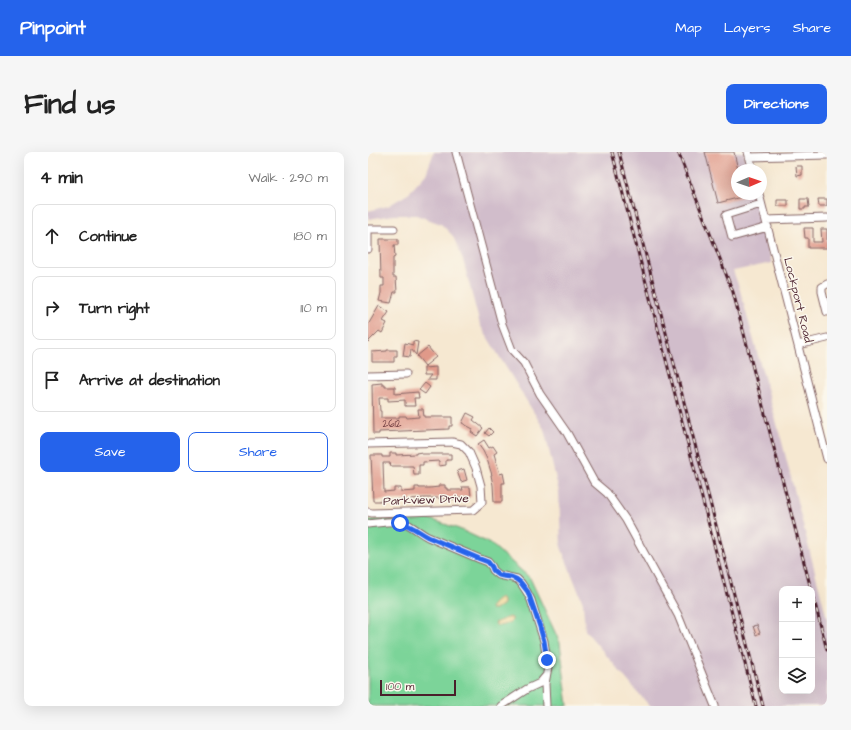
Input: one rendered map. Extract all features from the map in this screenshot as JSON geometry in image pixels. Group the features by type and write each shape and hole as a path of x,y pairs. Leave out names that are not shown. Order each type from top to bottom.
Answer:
{"street":[{"path":"456,152 502,324 512,350 524,363 540,394 567,433 594,482 608,493 626,520 678,615 715,706"},
{"path":"752,164 749,154 827,155"},
{"name":"Lockport Road","path":"761,200 827,459"},
{"path":"762,204 726,215 732,237 767,223 827,218"},
{"path":"368,249 368,229 394,229"},
{"path":"822,286 827,312"},
{"path":"798,345 827,338"},
{"path":"368,375 406,374"},
{"name":"Parkview Drive","path":"368,444 452,442 461,444 469,452 476,468 481,486 482,502 474,510 368,512"},
{"path":"368,524 395,522 408,525 428,537 488,562 493,570 499,575 511,577 521,583 528,592 544,641 548,667 545,684 543,686 546,706"},
{"path":"501,706 527,690 543,686"}],"shaded area":[{"path":"434,152 744,152 747,164 731,164 731,200 756,200 772,263 733,271 739,287 782,442 827,619 827,706 650,706 585,630 583,603 561,547 559,492 544,429 480,325 463,260 453,236 441,224 416,215 394,215 368,219 368,211 388,206 408,194 426,174"}],"green space":[{"path":"430,519 459,529 491,544 530,578 560,643 568,706 368,706 368,520"}],"sand":[{"path":"501,598 503,604 495,610 491,610 490,608 492,605"},
{"path":"509,617 512,618 512,620 509,623 498,626 496,625 495,623"}],"building":[{"path":"705,152 734,152 737,164 731,164 731,200 718,203"},
{"path":"796,166 802,166 802,175 797,176"},
{"path":"800,199 808,199 809,207 800,209"},
{"path":"818,199 827,199 827,206 819,206"},
{"path":"777,200 788,200 788,206 777,206"},
{"path":"804,228 813,228 813,242 822,242 821,229 827,229 827,248 808,248 808,238 805,238"},
{"path":"380,239 398,239 398,245 394,245 395,257 393,258 393,277 396,277 397,292 394,292 391,303 379,301 381,286 384,286 384,278 381,278"},
{"path":"379,306 389,312 383,321 387,323 382,333 379,331 368,342 368,325"},
{"path":"413,341 418,342 416,355 411,349 410,357 403,356 405,343 413,345"},
{"path":"428,347 436,357 425,366 417,356"},
{"path":"397,350 397,356 394,356 394,362 372,362 372,352"},
{"path":"436,367 436,380 427,380 431,375 424,375 424,368"},
{"path":"382,383 385,387 395,387 395,394 418,392 419,398 414,398 415,406 405,406 405,400 388,401 388,398 379,398 381,418 399,418 399,416 406,416 407,418 419,417 418,409 423,409 424,417 452,417 452,426 449,426 449,429 379,432 379,434 373,434 372,384"},
{"path":"425,383 430,387 425,394 419,390"},
{"path":"467,413 475,417 473,420 483,428 477,436 471,432 473,429 462,423"},
{"path":"489,428 493,432 489,436 485,433"},
{"path":"484,440 489,448 493,446 497,452 494,454 500,474 503,473 505,483 502,483 502,502 494,502 492,475 487,459 478,444"},
{"path":"422,452 422,454 451,454 451,460 446,460 446,465 439,466 439,461 423,462 423,465 419,465 419,475 414,475 413,466 391,466 390,463 383,463 384,492 394,491 394,488 401,488 401,492 415,491 415,487 430,488 445,485 447,490 463,490 462,487 470,487 471,497 455,497 455,499 424,498 411,500 373,501 371,455 390,457 390,453 396,453 396,455 416,454"},
{"path":"464,469 467,480 461,482 457,471"},
{"path":"757,625 760,633 756,635 753,626"}],"railway":[{"path":"612,152 756,706"},
{"path":"619,152 763,706"},
{"path":"678,152 733,292 810,586"},
{"path":"815,604 827,650"}],"route":[{"path":"400,523 408,525 428,537 488,562 497,574 511,577 521,583 528,592 531,600 544,641 547,660"}]}
